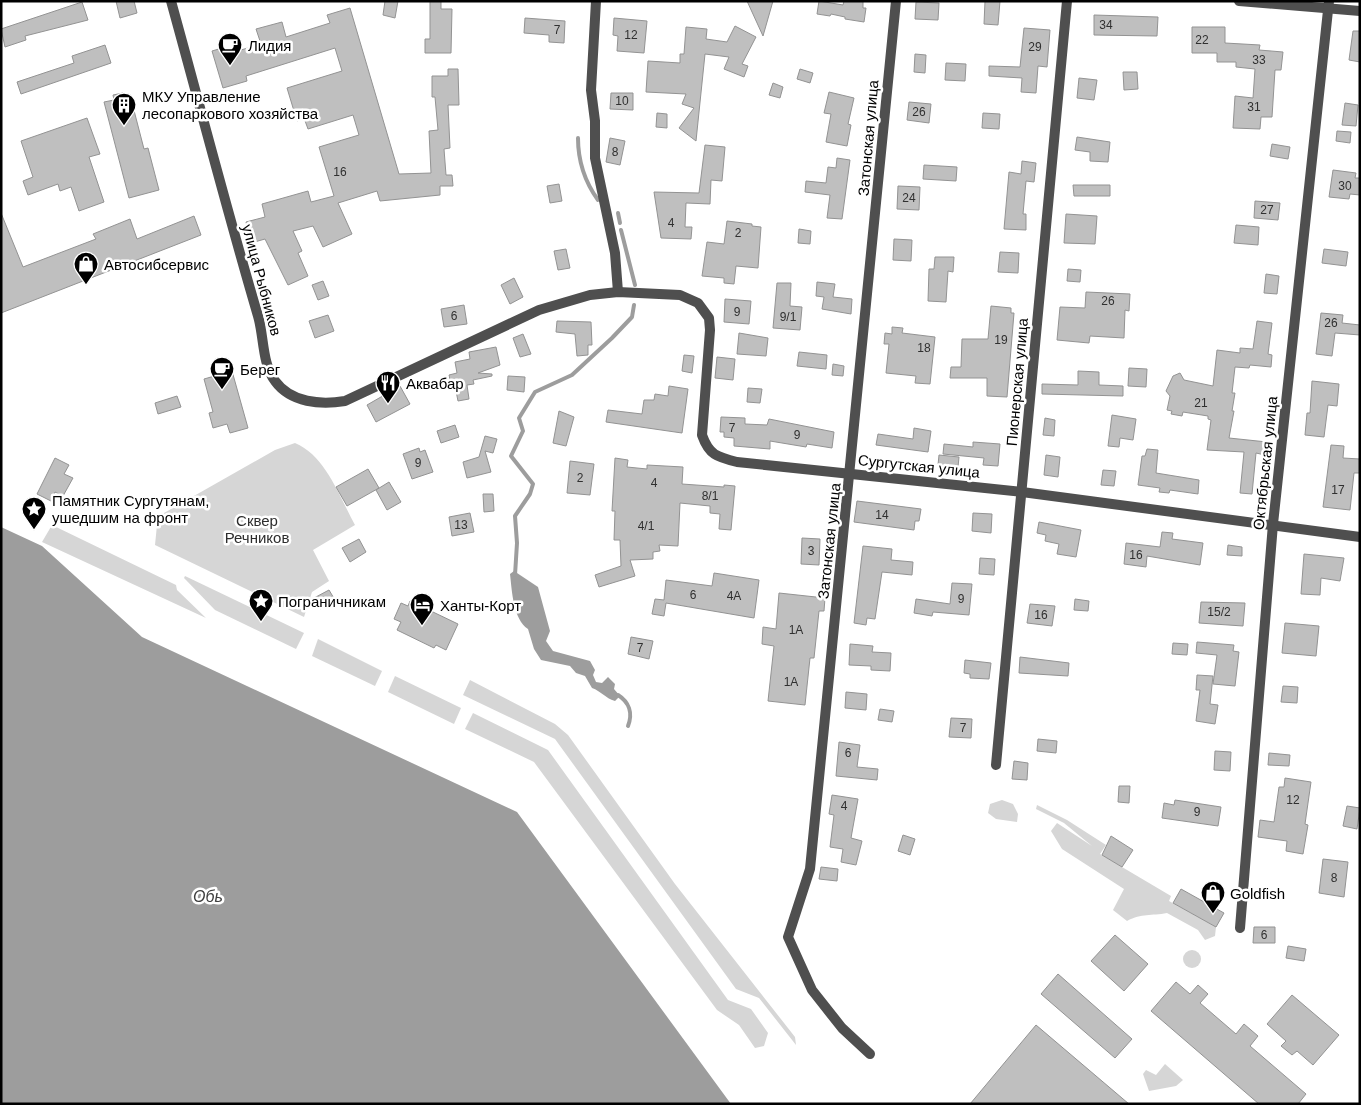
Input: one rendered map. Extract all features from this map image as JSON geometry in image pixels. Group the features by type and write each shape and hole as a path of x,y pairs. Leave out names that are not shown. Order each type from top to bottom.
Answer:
{"street":[{"name":"улица Рыбников","path":"172,1 259,319 269,368 275,382 292,395 312,402 345,401 539,310 590,296 618,292"},
{"path":"596,1 591,90 595,121 595,158 615,254 618,292"},
{"name":"Затонская улица","path":"870,1054 842,1028 812,990 788,937 810,869 851,474 896,1"},
{"name":"Пионерская улица","path":"996,765 1067,1"},
{"path":"1239,1 1329,5 1360,11"},
{"name":"Октябрьская улица","path":"1240,928 1273,524 1329,5"},
{"name":"Сургутская улица","path":"618,292 680,295 698,303 709,318 710,330 702,435 707,449 721,458 737,462 1022,492 1273,524 1360,538"}],"green space":[{"name":"Сквер Речников","path":"295,443 306,449 323,467 331,478 355,525 313,550 329,581 312,592 304,617 155,545 157,525 164,513 275,450"},
{"path":"52,525 176,585 177,590 206,618 42,542"},
{"path":"185,576 304,633 296,649 215,610 184,578"},
{"path":"318,639 382,671 375,686 312,656"},
{"path":"395,676 461,708 454,724 388,692"},
{"path":"470,680 555,724 568,735 675,884 795,1037 796,1045 759,998 736,989 555,739 463,695"},
{"path":"473,713 548,750 728,1000 751,1009 768,1033 764,1046 755,1048 739,1025 717,1010 534,762 465,729"},
{"path":"1002,800 1013,804 1018,814 1017,822 996,819 988,813 990,804"},
{"path":"1037,805 1067,820 1106,845 1100,854 1171,896 1169,901 1216,927 1215,936 1205,940 1198,930 1167,913 1132,918 1127,921 1113,910 1124,889 1062,849 1051,831 1057,823 1092,846 1064,823 1036,809"},
{"path":"1192,950 1198,953 1201,959 1198,965 1192,968 1186,965 1183,959 1186,953"},
{"path":"1165,1064 1183,1080 1176,1086 1149,1091 1143,1074 1146,1070 1156,1075"}],"water":[{"name":"Обь","path":"1,527 42,546 142,637 517,812 731,1104 1,1104"},
{"path":"514,571 538,587 550,631 546,641 553,651 590,661 595,670 593,675 596,682 602,683 608,677 615,684 614,689 620,696 615,701 592,688 585,676 576,673 570,666 541,660 534,649 528,629 519,619 516,612 510,574"}],"building":[{"path":"116,1 134,1 137,13 120,18"},
{"path":"385,1 398,1 395,18 383,15"},
{"path":"430,1 441,1 441,9 452,9 451,53 425,53 425,39 430,39"},
{"path":"747,1 773,1 763,36"},
{"path":"819,1 843,5 844,1 863,1 863,8 866,8 864,22 845,19 845,17 831,14 830,16 817,14"},
{"path":"985,1 1000,1 998,25 984,24"},
{"path":"82,2 88,20 25,36 26,40 5,47 1,29"},
{"path":"916,2 939,3 938,20 915,19"},
{"path":"350,8 399,174 431,173 429,131 438,130 435,97 432,97 432,76 448,76 448,69 458,69 459,105 448,105 450,148 444,149 446,175 452,175 453,186 440,186 440,195 380,201 377,191 338,203 352,234 323,247 313,226 293,231 302,251 298,253 308,276 288,285 265,239 251,243 246,222 265,217 262,204 308,191 311,202 334,196 319,147 359,135 353,115 308,129 304,118 297,121 287,88 342,71 335,48 246,76 247,81 223,88 212,51 239,43 241,50 261,44 256,29 282,22 286,37 330,23 327,15"},
{"path":"1094,15 1158,17 1157,36 1094,35"},
{"path":"525,18 565,21 564,43 549,42 549,35 524,33"},
{"path":"614,18 647,21 644,53 617,51 618,36 613,35"},
{"path":"735,26 756,37 742,64 748,66 744,77 724,69 729,57 705,54 696,141 679,128 694,108 682,104 686,94 646,92 648,61 680,63 680,54 684,54 686,27 707,29 706,39 727,42"},
{"path":"1192,27 1225,27 1225,43 1260,45 1259,50 1283,52 1281,70 1275,70 1272,117 1261,117 1260,129 1233,128 1235,96 1253,98 1255,69 1236,67 1236,62 1217,62 1217,53 1192,53"},
{"path":"1024,28 1050,30 1047,67 1038,66 1036,93 1021,92 1022,78 989,76 989,66 1020,67"},
{"path":"1353,31 1360,31 1360,62 1349,60"},
{"path":"105,45 111,63 21,94 17,82 74,63 72,56"},
{"path":"915,54 926,55 925,73 914,72"},
{"path":"946,63 966,64 965,81 945,80"},
{"path":"800,69 813,73 810,83 797,79"},
{"path":"1123,72 1137,72 1138,89 1124,90"},
{"path":"1079,78 1097,80 1094,100 1077,98"},
{"path":"773,83 783,87 780,98 769,95"},
{"path":"829,92 854,98 848,124 851,125 847,146 826,142 831,114 824,113"},
{"path":"123,93 124,97 130,95 144,149 148,148 159,190 129,198 104,102 114,100 113,95"},
{"path":"611,93 633,93 633,110 610,109"},
{"path":"909,102 931,104 929,123 907,120"},
{"path":"1345,103 1358,105 1356,126 1342,125"},
{"path":"657,113 667,114 667,128 656,127"},
{"path":"983,113 1000,114 999,129 982,128"},
{"path":"87,118 100,154 89,157 104,202 79,211 71,187 60,191 58,184 28,195 23,181 33,177 21,141"},
{"path":"1337,131 1351,132 1350,143 1336,141"},
{"path":"1077,137 1110,142 1108,162 1090,161 1090,152 1075,150"},
{"path":"610,138 625,141 620,165 606,162"},
{"path":"1272,144 1290,147 1288,159 1270,156"},
{"path":"705,145 725,147 722,181 711,180 710,204 686,203 685,227 692,227 691,239 661,238 654,192 699,193"},
{"path":"837,158 850,160 842,219 827,218 830,195 805,192 806,181 826,183 828,167 836,168"},
{"path":"1022,161 1036,163 1034,182 1026,181 1023,214 1026,214 1026,230 1004,229 1009,172 1021,174"},
{"path":"924,165 957,167 956,181 923,179"},
{"path":"1333,170 1356,173 1355,178 1360,178 1360,195 1350,194 1349,199 1329,197"},
{"path":"559,184 562,201 550,203 547,186"},
{"path":"1073,185 1110,185 1110,196 1074,196"},
{"path":"898,186 920,187 919,210 897,209"},
{"path":"1255,201 1280,203 1278,220 1254,218"},
{"path":"1,213 23,267 96,239 93,234 130,219 137,239 194,216 201,235 1,313"},
{"path":"1066,214 1097,216 1095,244 1064,243"},
{"path":"727,221 761,227 758,268 736,266 734,284 724,283 724,278 702,276 707,242 724,244"},
{"path":"1236,225 1259,227 1258,245 1234,243"},
{"path":"799,229 811,231 810,244 798,243"},
{"path":"894,239 912,240 911,261 893,260"},
{"path":"566,249 570,268 558,270 554,251"},
{"path":"1324,249 1348,252 1346,266 1322,263"},
{"path":"1000,252 1019,253 1018,273 998,272"},
{"path":"935,257 954,257 953,272 948,271 946,302 928,301 929,269 934,269"},
{"path":"1068,269 1081,270 1080,282 1067,281"},
{"path":"1266,274 1279,276 1277,294 1264,293"},
{"path":"514,278 523,297 510,304 501,285"},
{"path":"323,281 329,296 318,300 312,285"},
{"path":"817,282 835,284 833,297 852,299 851,314 822,309 824,297 816,296"},
{"path":"777,283 791,283 790,306 802,307 800,330 773,328"},
{"path":"1086,292 1130,294 1129,311 1125,310 1124,338 1090,336 1089,343 1057,340 1060,307 1085,308"},
{"path":"725,299 751,301 749,324 724,322"},
{"path":"464,305 467,324 444,327 441,309"},
{"path":"991,306 1011,308 1011,313 1014,313 1007,397 987,396 987,378 950,378 951,367 961,367 962,339 988,339"},
{"path":"1321,313 1343,315 1342,323 1360,325 1360,335 1335,333 1332,356 1316,354"},
{"path":"328,315 334,331 315,338 309,321"},
{"path":"557,321 591,322 592,345 588,345 588,355 577,356 575,334 556,332"},
{"path":"1257,321 1272,323 1268,354 1272,355 1271,367 1250,365 1249,368 1235,367 1232,393 1235,393 1232,411 1234,411 1229,438 1267,442 1265,455 1256,453 1252,494 1240,493 1244,452 1207,450 1211,420 1208,419 1208,416 1183,412 1182,416 1171,414 1172,411 1167,410 1170,396 1166,391 1173,376 1180,373 1184,380 1213,386 1217,350 1240,353 1240,348 1253,349"},
{"path":"892,327 903,328 902,333 935,337 930,384 915,383 916,376 886,373 889,344 884,344 885,333 892,334"},
{"path":"739,333 768,338 766,356 737,354"},
{"path":"523,334 531,354 520,357 513,338"},
{"path":"496,347 500,365 478,373 492,374 492,376 473,380 474,384 467,385 469,399 458,401 455,386 451,386 449,375 457,373 455,362 470,359 469,352"},
{"path":"799,352 827,355 826,369 797,366"},
{"path":"684,355 694,356 692,373 682,371"},
{"path":"717,357 735,359 733,380 715,378"},
{"path":"833,364 844,366 843,376 832,375"},
{"path":"1129,368 1147,369 1146,387 1128,386"},
{"path":"232,371 248,428 230,433 227,424 213,428 209,413 213,412 204,379"},
{"path":"1078,371 1099,372 1099,385 1123,386 1123,396 1042,394 1042,384 1078,385"},
{"path":"508,376 525,377 524,392 507,390"},
{"path":"1312,381 1339,384 1337,406 1328,405 1324,437 1305,435 1307,413 1310,413"},
{"name":"Аквабар","path":"400,386 410,404 376,422 367,405"},
{"path":"669,386 688,389 682,433 606,422 608,410 642,414 644,400 654,400 655,394 668,396"},
{"path":"748,388 762,389 760,403 747,402"},
{"path":"177,396 181,407 158,414 155,403"},
{"path":"559,411 574,417 566,446 553,443"},
{"path":"1112,415 1136,419 1133,440 1120,438 1119,447 1108,446"},
{"path":"721,417 745,418 745,424 767,425 769,419 834,432 832,448 807,444 806,447 770,441 770,449 734,446 734,438 724,437 724,432 720,432"},
{"path":"1045,418 1055,420 1054,436 1043,435"},
{"path":"455,425 459,437 441,443 437,431"},
{"path":"914,428 931,431 928,452 876,445 878,434 913,439"},
{"path":"485,436 497,439 493,453 485,451 491,472 467,478 463,462 479,457"},
{"path":"973,442 1000,444 998,466 983,465 984,458 943,454 944,444 973,447"},
{"path":"1331,445 1344,446 1343,458 1360,459 1360,473 1354,473 1350,510 1323,507"},
{"path":"419,448 420,452 425,450 433,472 412,479 403,454"},
{"path":"1147,449 1158,450 1156,473 1199,480 1198,494 1170,490 1169,493 1159,492 1160,488 1138,485 1142,456 1145,456"},
{"path":"939,455 959,457 958,467 938,465"},
{"path":"1046,455 1060,457 1058,477 1044,475"},
{"path":"55,458 69,465 64,474 73,478 63,496 55,492 51,501 37,494"},
{"path":"615,458 628,460 627,467 647,469 647,465 683,467 682,484 735,486 731,530 719,529 720,514 710,513 710,506 680,503 678,546 659,545 660,551 653,552 653,559 630,560 635,576 599,587 595,575 621,566 620,540 614,540 615,511 612,511"},
{"path":"570,461 594,464 590,495 567,493"},
{"path":"368,469 379,488 347,506 336,487"},
{"path":"1103,470 1116,471 1114,486 1101,485"},
{"path":"389,482 401,502 387,510 376,490"},
{"path":"483,494 493,494 494,511 484,512"},
{"path":"857,501 921,509 919,521 915,521 914,530 854,522"},
{"path":"470,513 474,532 452,536 449,517"},
{"path":"973,513 992,514 991,533 972,531"},
{"path":"1039,522 1081,530 1076,557 1057,554 1059,544 1045,541 1046,535 1037,533"},
{"path":"1162,532 1173,533 1172,539 1203,543 1200,565 1147,556 1146,567 1124,564 1126,543 1160,547"},
{"path":"802,538 820,539 819,565 801,564"},
{"path":"359,539 366,552 350,562 342,548"},
{"path":"1228,545 1242,547 1242,556 1227,555"},
{"path":"863,546 892,549 891,560 913,562 912,575 882,572 875,619 867,618 866,625 854,623"},
{"path":"1304,554 1344,558 1340,581 1321,578 1320,595 1301,594"},
{"path":"980,558 995,559 994,575 979,574"},
{"path":"714,573 759,580 754,618 666,603 664,616 652,614 655,599 664,600 666,580 712,586"},
{"path":"952,583 972,584 969,615 933,612 932,616 914,613 916,599 950,604"},
{"path":"329,590 335,600 320,609 314,598"},
{"path":"779,593 825,598 824,611 819,611 814,658 810,658 805,705 768,701 774,646 762,644 763,627 776,629"},
{"path":"1075,599 1089,601 1088,611 1074,610"},
{"name":"Ханты-Корт","path":"410,601 458,624 446,650 436,645 434,648 397,630 401,622 394,619 401,603 408,606"},
{"path":"1201,602 1245,603 1243,626 1199,623"},
{"path":"1030,604 1055,606 1052,626 1027,623"},
{"path":"1285,623 1319,626 1316,656 1282,653"},
{"path":"631,637 653,641 649,659 628,654"},
{"path":"1197,642 1234,645 1233,651 1239,652 1235,686 1213,684 1217,655 1196,653"},
{"path":"1173,643 1188,644 1187,655 1172,654"},
{"path":"850,644 873,646 872,652 891,653 890,671 871,670 871,666 849,665"},
{"path":"1020,657 1069,663 1068,676 1019,673"},
{"path":"965,660 991,663 989,679 970,678 970,674 964,673"},
{"path":"1197,675 1213,676 1210,704 1218,705 1215,724 1196,721 1200,690 1196,690"},
{"path":"1283,686 1298,687 1297,703 1281,702"},
{"path":"846,692 867,694 866,710 845,708"},
{"path":"880,709 894,711 892,722 878,720"},
{"path":"951,718 972,719 971,738 949,737"},
{"path":"1038,739 1057,741 1056,753 1037,751"},
{"path":"839,742 860,745 857,767 878,769 877,780 836,776"},
{"path":"1215,751 1231,752 1230,771 1214,770"},
{"path":"1269,753 1290,755 1289,766 1268,765"},
{"path":"1014,761 1028,763 1027,780 1012,779"},
{"path":"1285,778 1311,782 1305,824 1308,825 1303,854 1286,851 1287,841 1258,837 1260,820 1274,822 1279,787 1284,787"},
{"path":"1119,786 1130,786 1129,803 1118,802"},
{"path":"832,795 858,799 851,838 862,841 856,865 841,862 843,849 830,847 834,815 829,814"},
{"path":"1175,800 1221,807 1218,826 1162,818 1164,803 1174,805"},
{"path":"1347,806 1360,808 1357,829 1343,826"},
{"path":"903,835 915,839 910,855 898,851"},
{"path":"1111,836 1133,850 1122,867 1102,855"},
{"path":"1323,859 1348,862 1344,897 1319,893"},
{"path":"821,867 838,869 837,881 819,879"},
{"path":"1181,889 1224,913 1216,927 1173,903"},
{"path":"1254,927 1275,927 1275,943 1253,943"},
{"path":"1115,935 1148,964 1124,991 1091,961"},
{"path":"1288,946 1306,949 1304,961 1286,958"},
{"path":"1058,974 1132,1039 1115,1058 1041,994"},
{"path":"1176,982 1190,994 1198,985 1208,994 1200,1003 1236,1034 1244,1024 1258,1036 1250,1046 1306,1094 1298,1104 1259,1104 1151,1011"},
{"path":"1292,995 1339,1035 1313,1065 1297,1051 1292,1055 1281,1046 1286,1041 1267,1024"},
{"path":"1036,1025 1129,1104 970,1104"}],"waterway":[{"path":"578,138 583,170 589,186 598,200"},
{"path":"618,213 620,223"},
{"path":"621,230 635,285"},
{"path":"515,575 517,543 515,516 530,494 533,484 511,456 523,431 519,418 535,392 572,375 612,338 632,317 634,305"},
{"path":"618,695 629,708 628,726"}],"place":[{"name":"Лидия","path":"230,66"},
{"name":"МКУ Управление лесопаркового хозяйства","path":"124,126"},
{"name":"Автосибсервис","path":"86,285"},
{"name":"Берег","path":"222,390"},
{"name":"Аквабар","path":"388,404"},
{"name":"Памятник Сургутянам, ушедшим на фронт","path":"34,530"},
{"name":"Пограничникам","path":"261,622"},
{"name":"Ханты-Корт","path":"422,626"},
{"name":"Goldfish","path":"1213,914"}]}
